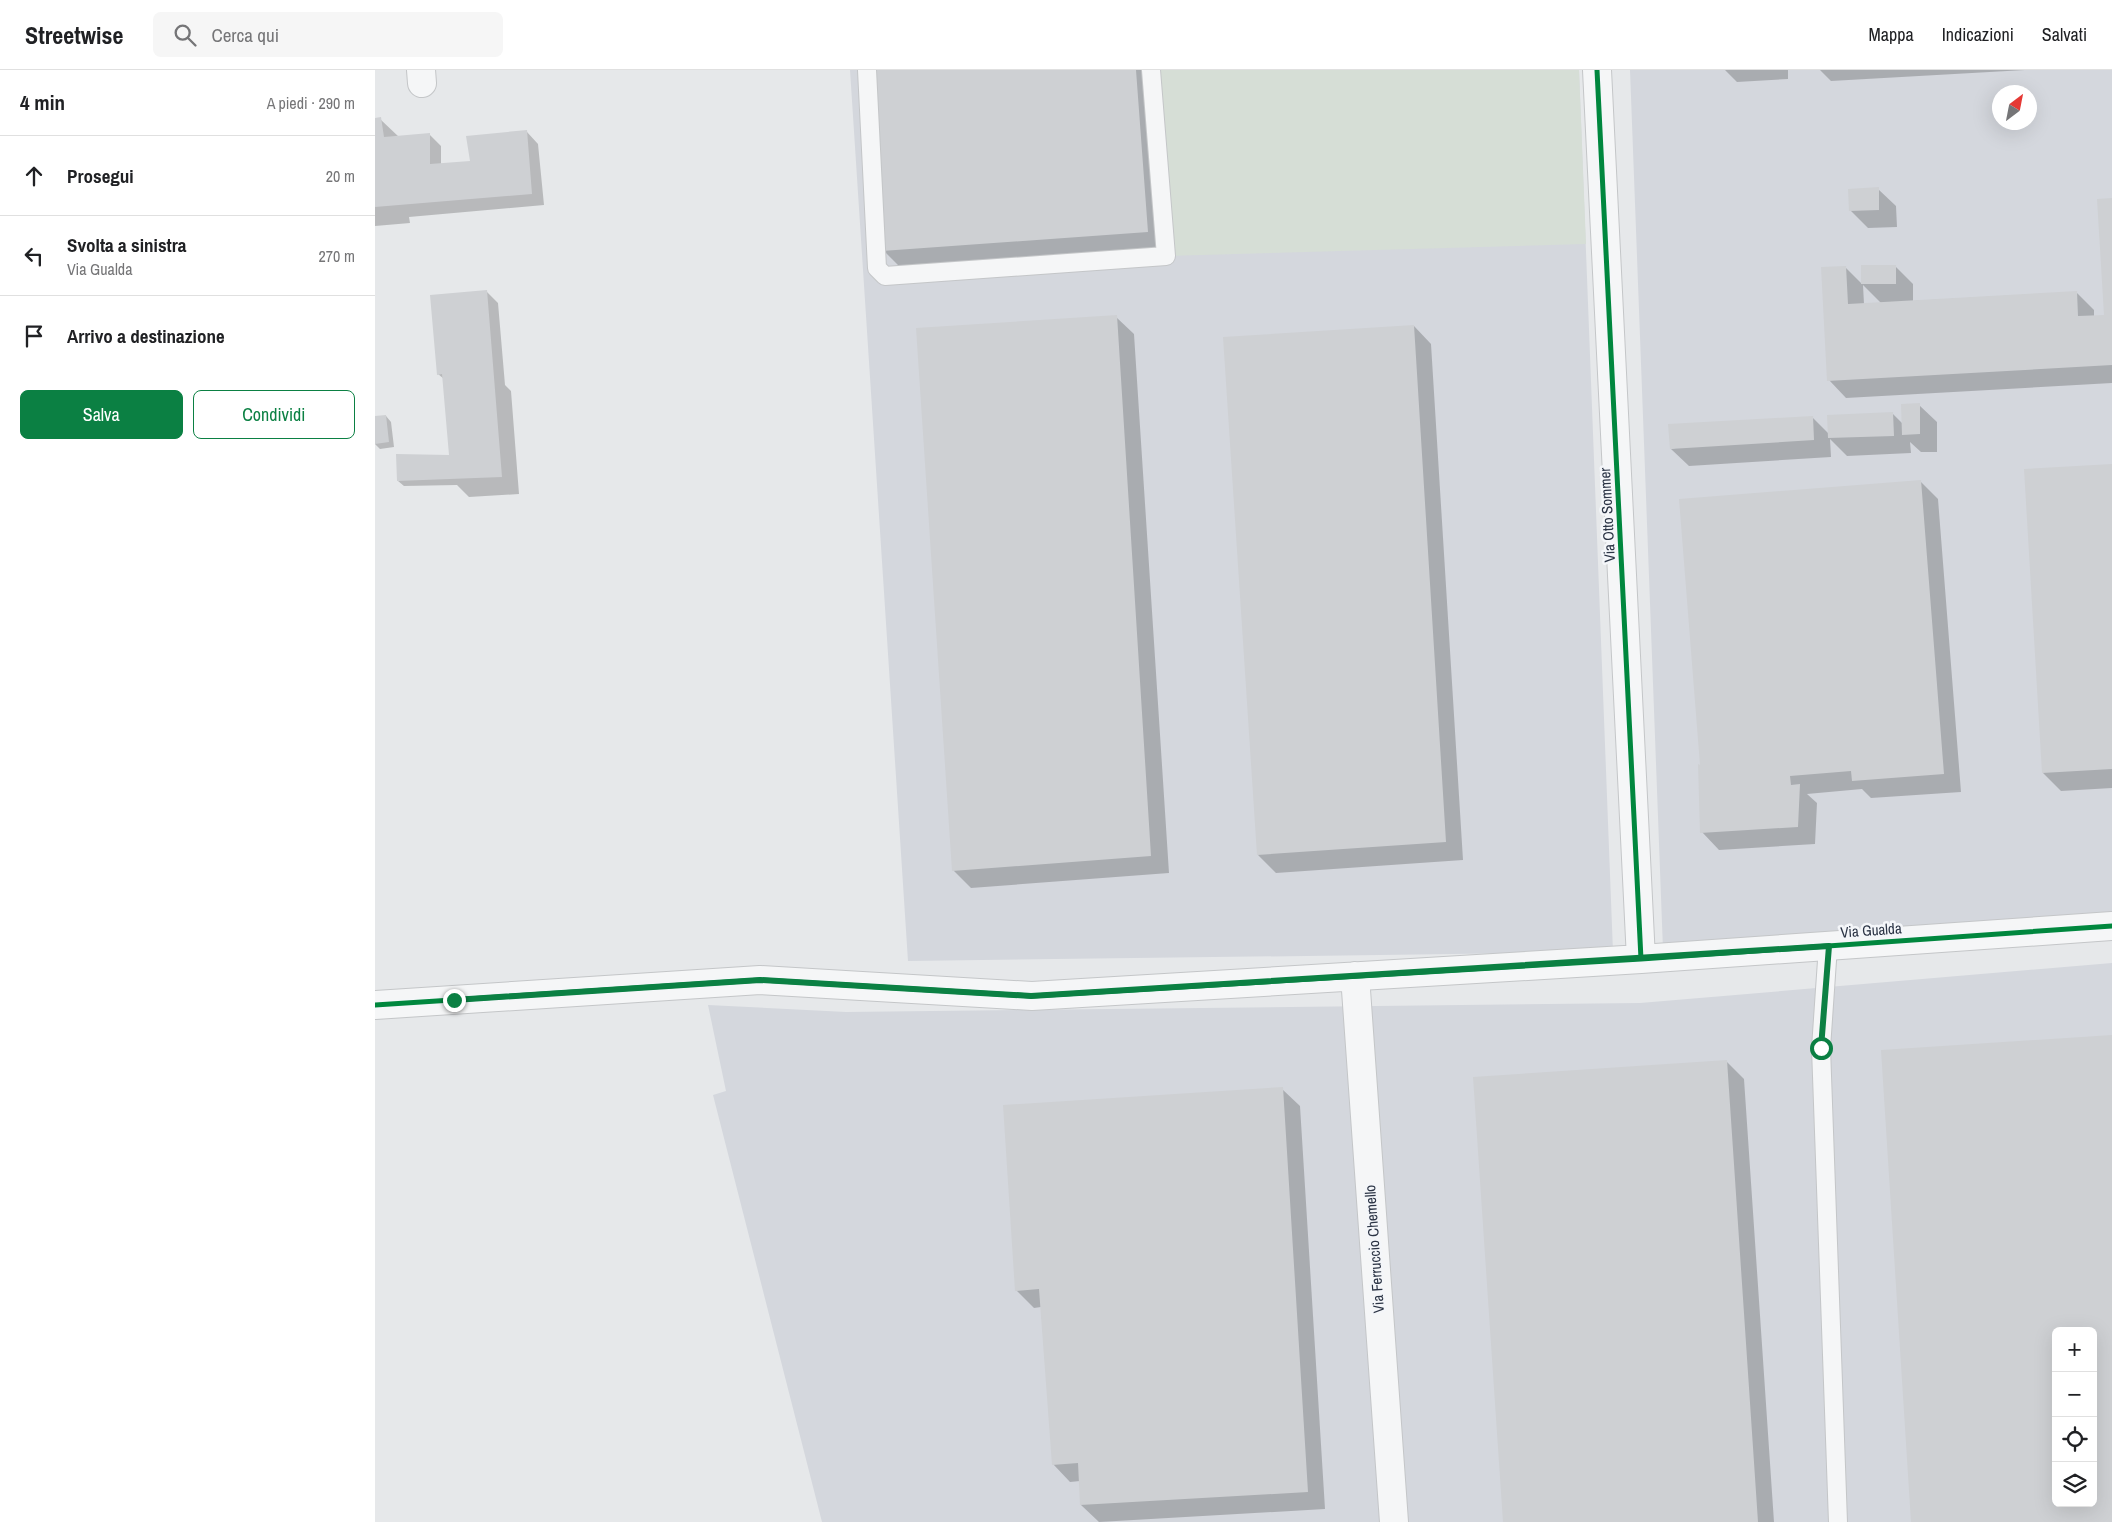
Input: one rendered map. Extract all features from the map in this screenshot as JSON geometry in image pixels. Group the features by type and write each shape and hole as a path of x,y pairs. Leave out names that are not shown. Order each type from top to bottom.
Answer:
{"street":[{"name":"Via Otto Sommer","path":"1597,70 1641,959"},
{"name":"Via Gualda","path":"375,1005 760,980 1031,996 1641,959 2112,926"},
{"name":"Via Ferruccio Chemello","path":"1355,976 1394,1522"}],"lane":[{"path":"867,70 877,268 885,276 1166,256 1151,70"},
{"path":"1829,946 1821,1048 1838,1522"}],"shaded area":[{"path":"850,70 1579,70 1613,952 908,961"},
{"path":"1153,70 1579,70 1586,244 1166,256"},
{"path":"1630,70 2112,70 2112,912 1663,950"},
{"path":"2112,963 2112,1522 822,1522 713,1095 726,1091 708,1005 846,1012 1640,1003"}],"building":[{"path":"876,70 1136,70 1148,232 882,251"},
{"path":"381,117 384,137 430,133 430,164 470,161 466,136 527,130 532,194 375,207 375,118"},
{"path":"1879,187 1879,210 1849,211 1848,189"},
{"path":"2112,198 2112,365 1827,381 1821,267 1846,266 1848,304 2077,291 2078,316 2104,315 2097,199"},
{"path":"1861,265 1896,265 1896,284 1861,284"},
{"path":"487,290 502,477 397,481 396,454 449,455 442,374 437,375 430,295"},
{"path":"1117,315 1151,856 952,871 916,328"},
{"path":"1414,325 1446,842 1257,855 1223,337"},
{"path":"1920,403 1920,434 1902,435 1901,404"},
{"path":"1893,412 1894,436 1828,438 1827,415"},
{"path":"386,415 389,442 375,444 375,416"},
{"path":"1813,416 1814,440 1670,449 1668,424"},
{"path":"2112,464 2112,769 2042,773 2024,469"},
{"path":"1921,480 1944,774 1852,781 1851,771 1790,776 1791,785 1800,784 1798,827 1700,833 1698,764 1700,765 1679,499"},
{"path":"2112,1035 2112,1522 1911,1522 1881,1050"},
{"path":"1727,1060 1758,1522 1503,1522 1473,1077"},
{"path":"1283,1087 1308,1492 1080,1505 1078,1463 1052,1465 1039,1289 1015,1291 1003,1105"}],"cycle path":[{"path":"1597,70 1641,959"},
{"path":"375,1005 760,980 1032,996 1641,959 2112,926"}],"route":[{"path":"454,1000 760,980 1031,996 1829,946 1821,1048"}]}
